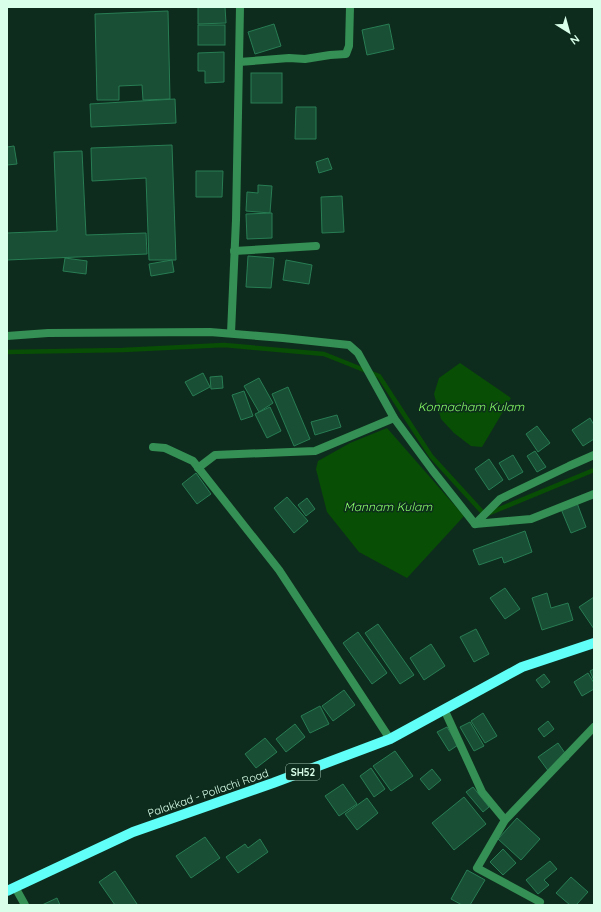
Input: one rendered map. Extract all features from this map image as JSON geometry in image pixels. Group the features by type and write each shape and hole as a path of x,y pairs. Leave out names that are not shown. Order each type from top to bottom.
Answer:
{"main road":[{"name":"Palakkad - Pollachi Road","path":"11,889 133,832 272,783 390,739 522,666 594,643"}],"street":[{"path":"231,333 240,7"},
{"path":"239,62 290,58 305,59 346,54 349,46 350,7"},
{"path":"234,251 316,246"},
{"path":"7,336 55,333 210,332 283,338 349,346 358,353 394,418 433,471 477,522"},
{"path":"198,468 215,455 316,452 394,418"},
{"path":"153,447 165,448 193,461 279,570 390,739"},
{"path":"477,522 500,499 594,455"},
{"path":"477,522 531,519 594,494"},
{"path":"444,709 482,792 505,820"},
{"path":"540,902 477,868 505,820 594,727"},
{"path":"11,889 25,905"}],"water":[{"name":"Konnacham Kulam","path":"460,363 511,398 482,447 471,446 454,433 441,419 434,394 439,378"},
{"name":"Mannam Kulam","path":"387,428 464,516 407,578 359,552 327,512 316,469 318,461 350,443"}],"building":[{"path":"198,7 225,7 226,23 198,24"},
{"path":"168,11 170,99 143,100 142,85 119,86 119,100 97,100 95,14"},
{"path":"274,24 281,46 255,54 248,32"},
{"path":"389,24 394,49 367,55 362,30"},
{"path":"198,25 225,25 225,45 198,45"},
{"path":"224,52 224,82 205,83 205,71 198,71 198,53"},
{"path":"251,73 282,73 282,103 251,103"},
{"path":"175,99 176,123 91,127 90,104"},
{"path":"296,107 316,107 316,139 295,139"},
{"path":"172,145 176,260 149,260 146,178 92,181 91,148"},
{"path":"14,146 17,164 7,165 7,147"},
{"path":"82,151 86,235 146,233 147,254 7,260 7,233 57,231 54,152"},
{"path":"328,158 332,169 319,173 316,162"},
{"path":"196,171 223,171 222,197 196,197"},
{"path":"258,185 272,186 270,213 246,211 247,192 258,193"},
{"path":"342,196 344,232 322,233 321,197"},
{"path":"272,213 272,238 247,239 246,214"},
{"path":"248,256 274,258 271,288 246,287"},
{"path":"65,258 87,261 86,274 63,271"},
{"path":"172,260 174,272 151,276 149,264"},
{"path":"286,260 312,265 309,284 283,280"},
{"path":"203,373 210,387 193,396 185,382"},
{"path":"222,376 223,388 211,389 210,377"},
{"path":"259,378 273,403 259,412 244,386"},
{"path":"288,387 310,439 294,446 272,394"},
{"path":"244,391 253,416 241,420 232,395"},
{"path":"270,407 281,431 267,438 255,414"},
{"path":"337,415 341,427 315,435 311,422"},
{"path":"590,418 594,425 594,439 583,446 572,430"},
{"path":"537,426 550,443 538,452 526,434"},
{"path":"535,451 546,467 537,472 527,456"},
{"path":"513,455 523,472 509,480 499,463"},
{"path":"489,459 503,480 489,490 475,469"},
{"path":"196,473 211,494 197,504 182,484"},
{"path":"287,497 308,521 294,533 274,508"},
{"path":"307,498 315,509 306,516 298,505"},
{"path":"577,503 586,527 571,533 561,509"},
{"path":"525,531 532,552 504,563 502,557 479,565 473,550"},
{"path":"505,588 520,609 505,619 490,598"},
{"path":"547,593 551,608 568,603 573,620 542,630 532,598"},
{"path":"594,597 594,629 579,607"},
{"path":"378,624 414,675 400,684 365,633"},
{"path":"476,629 489,654 474,662 460,637"},
{"path":"358,632 387,673 372,684 343,643"},
{"path":"431,644 445,666 424,680 410,658"},
{"path":"594,669 594,681 590,671"},
{"path":"588,673 594,683 594,689 582,696 574,682"},
{"path":"544,674 550,682 542,688 536,680"},
{"path":"344,690 355,705 333,721 322,706"},
{"path":"320,706 329,724 310,733 301,716"},
{"path":"483,713 497,736 485,743 471,721"},
{"path":"548,721 554,729 544,737 538,729"},
{"path":"470,722 484,746 474,751 460,727"},
{"path":"295,724 305,737 286,752 276,739"},
{"path":"447,727 458,745 449,751 437,732"},
{"path":"265,738 277,752 256,768 245,754"},
{"path":"558,743 569,759 549,772 538,757"},
{"path":"395,751 413,776 391,791 373,766"},
{"path":"371,768 385,789 374,797 360,776"},
{"path":"432,769 441,780 429,790 420,779"},
{"path":"343,784 357,804 339,816 325,796"},
{"path":"473,787 489,807 483,812 466,792"},
{"path":"464,797 486,824 454,850 432,823"},
{"path":"367,798 378,813 357,830 345,814"},
{"path":"517,818 540,839 521,860 498,839"},
{"path":"205,837 220,858 191,878 176,856"},
{"path":"260,839 268,852 238,873 226,857 245,844 248,848"},
{"path":"503,849 516,863 503,875 490,862"},
{"path":"550,861 557,869 544,880 549,885 538,894 526,880"},
{"path":"467,870 485,880 470,905 462,905 451,899"},
{"path":"115,871 137,904 136,905 115,905 99,882"},
{"path":"571,877 588,892 576,905 570,905 556,893"},
{"path":"57,898 60,905 42,905"}],"waterway":[{"path":"7,352 123,350 224,345 324,354 379,376 431,456 485,515 594,470"}]}
